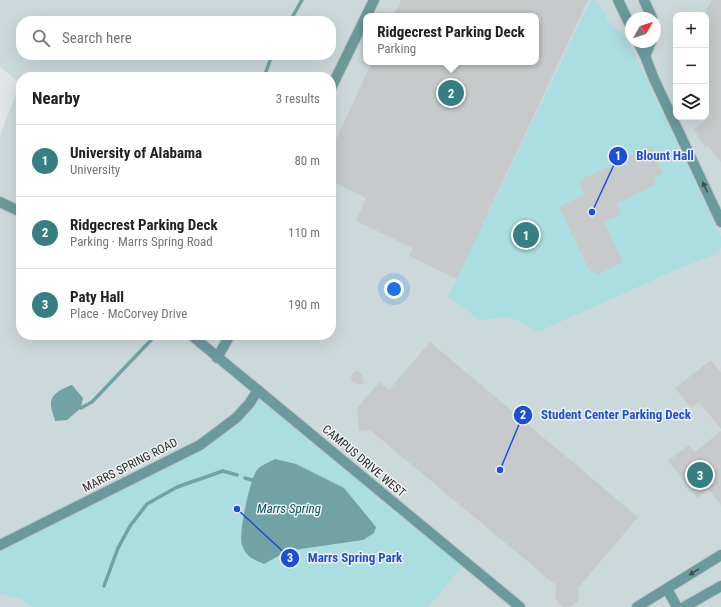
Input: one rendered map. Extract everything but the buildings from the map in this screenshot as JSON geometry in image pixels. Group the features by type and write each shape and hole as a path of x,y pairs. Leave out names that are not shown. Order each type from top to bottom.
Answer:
{"street":[{"path":"368,13 374,0"},
{"path":"618,0 625,15"},
{"path":"644,0 649,12"},
{"path":"336,78 363,23"},
{"path":"641,48 721,222"},
{"path":"645,56 648,48"},
{"path":"0,202 16,210"},
{"name":"CAMPUS DRIVE WEST","path":"197,340 520,607"},
{"path":"217,358 227,340"},
{"name":"MARRS SPRING ROAD","path":"0,545 200,445 236,418 249,404 258,390"},
{"path":"637,607 721,555"},
{"path":"684,607 721,586"},
{"path":"667,589 677,607"}],"shaded area":[{"path":"0,0 721,0 721,607 0,607 0,136 16,94 16,340 336,340 336,72 16,72 16,80 0,67"},
{"path":"591,0 594,0 603,10 608,22 625,36 625,48 632,48 721,237 721,247 718,253 673,271 538,332 522,322 513,319 500,317 480,320 448,297"},
{"path":"258,390 466,562 428,607 32,607 21,599 0,594 0,545 213,436"}],"water":[{"path":"72,385 83,398 81,408 67,420 55,421 51,401 61,390"},
{"name":"Marrs Spring","path":"275,459 296,464 344,488 376,527 374,533 363,540 287,551 264,564 251,558 246,553 241,539 248,495 257,470"}],"waterway":[{"name":"Marrs Spring","path":"293,16 302,0"},
{"name":"Marrs Spring","path":"266,72 270,60"},
{"path":"81,408 92,402 151,340"},
{"path":"104,586 118,548 130,526 147,504 177,487 223,471 237,475"},
{"name":"Marrs Spring","path":"245,478 252,480"}],"place":[{"name":"Ridgecrest Parking Deck","path":"451,93"},
{"name":"Blount Hall","path":"592,212"},
{"name":"University of Alabama","path":"526,235"},
{"name":"Student Center Parking Deck","path":"500,470"},
{"name":"Paty Hall","path":"700,475"},
{"name":"Marrs Spring Park","path":"237,509"}]}
